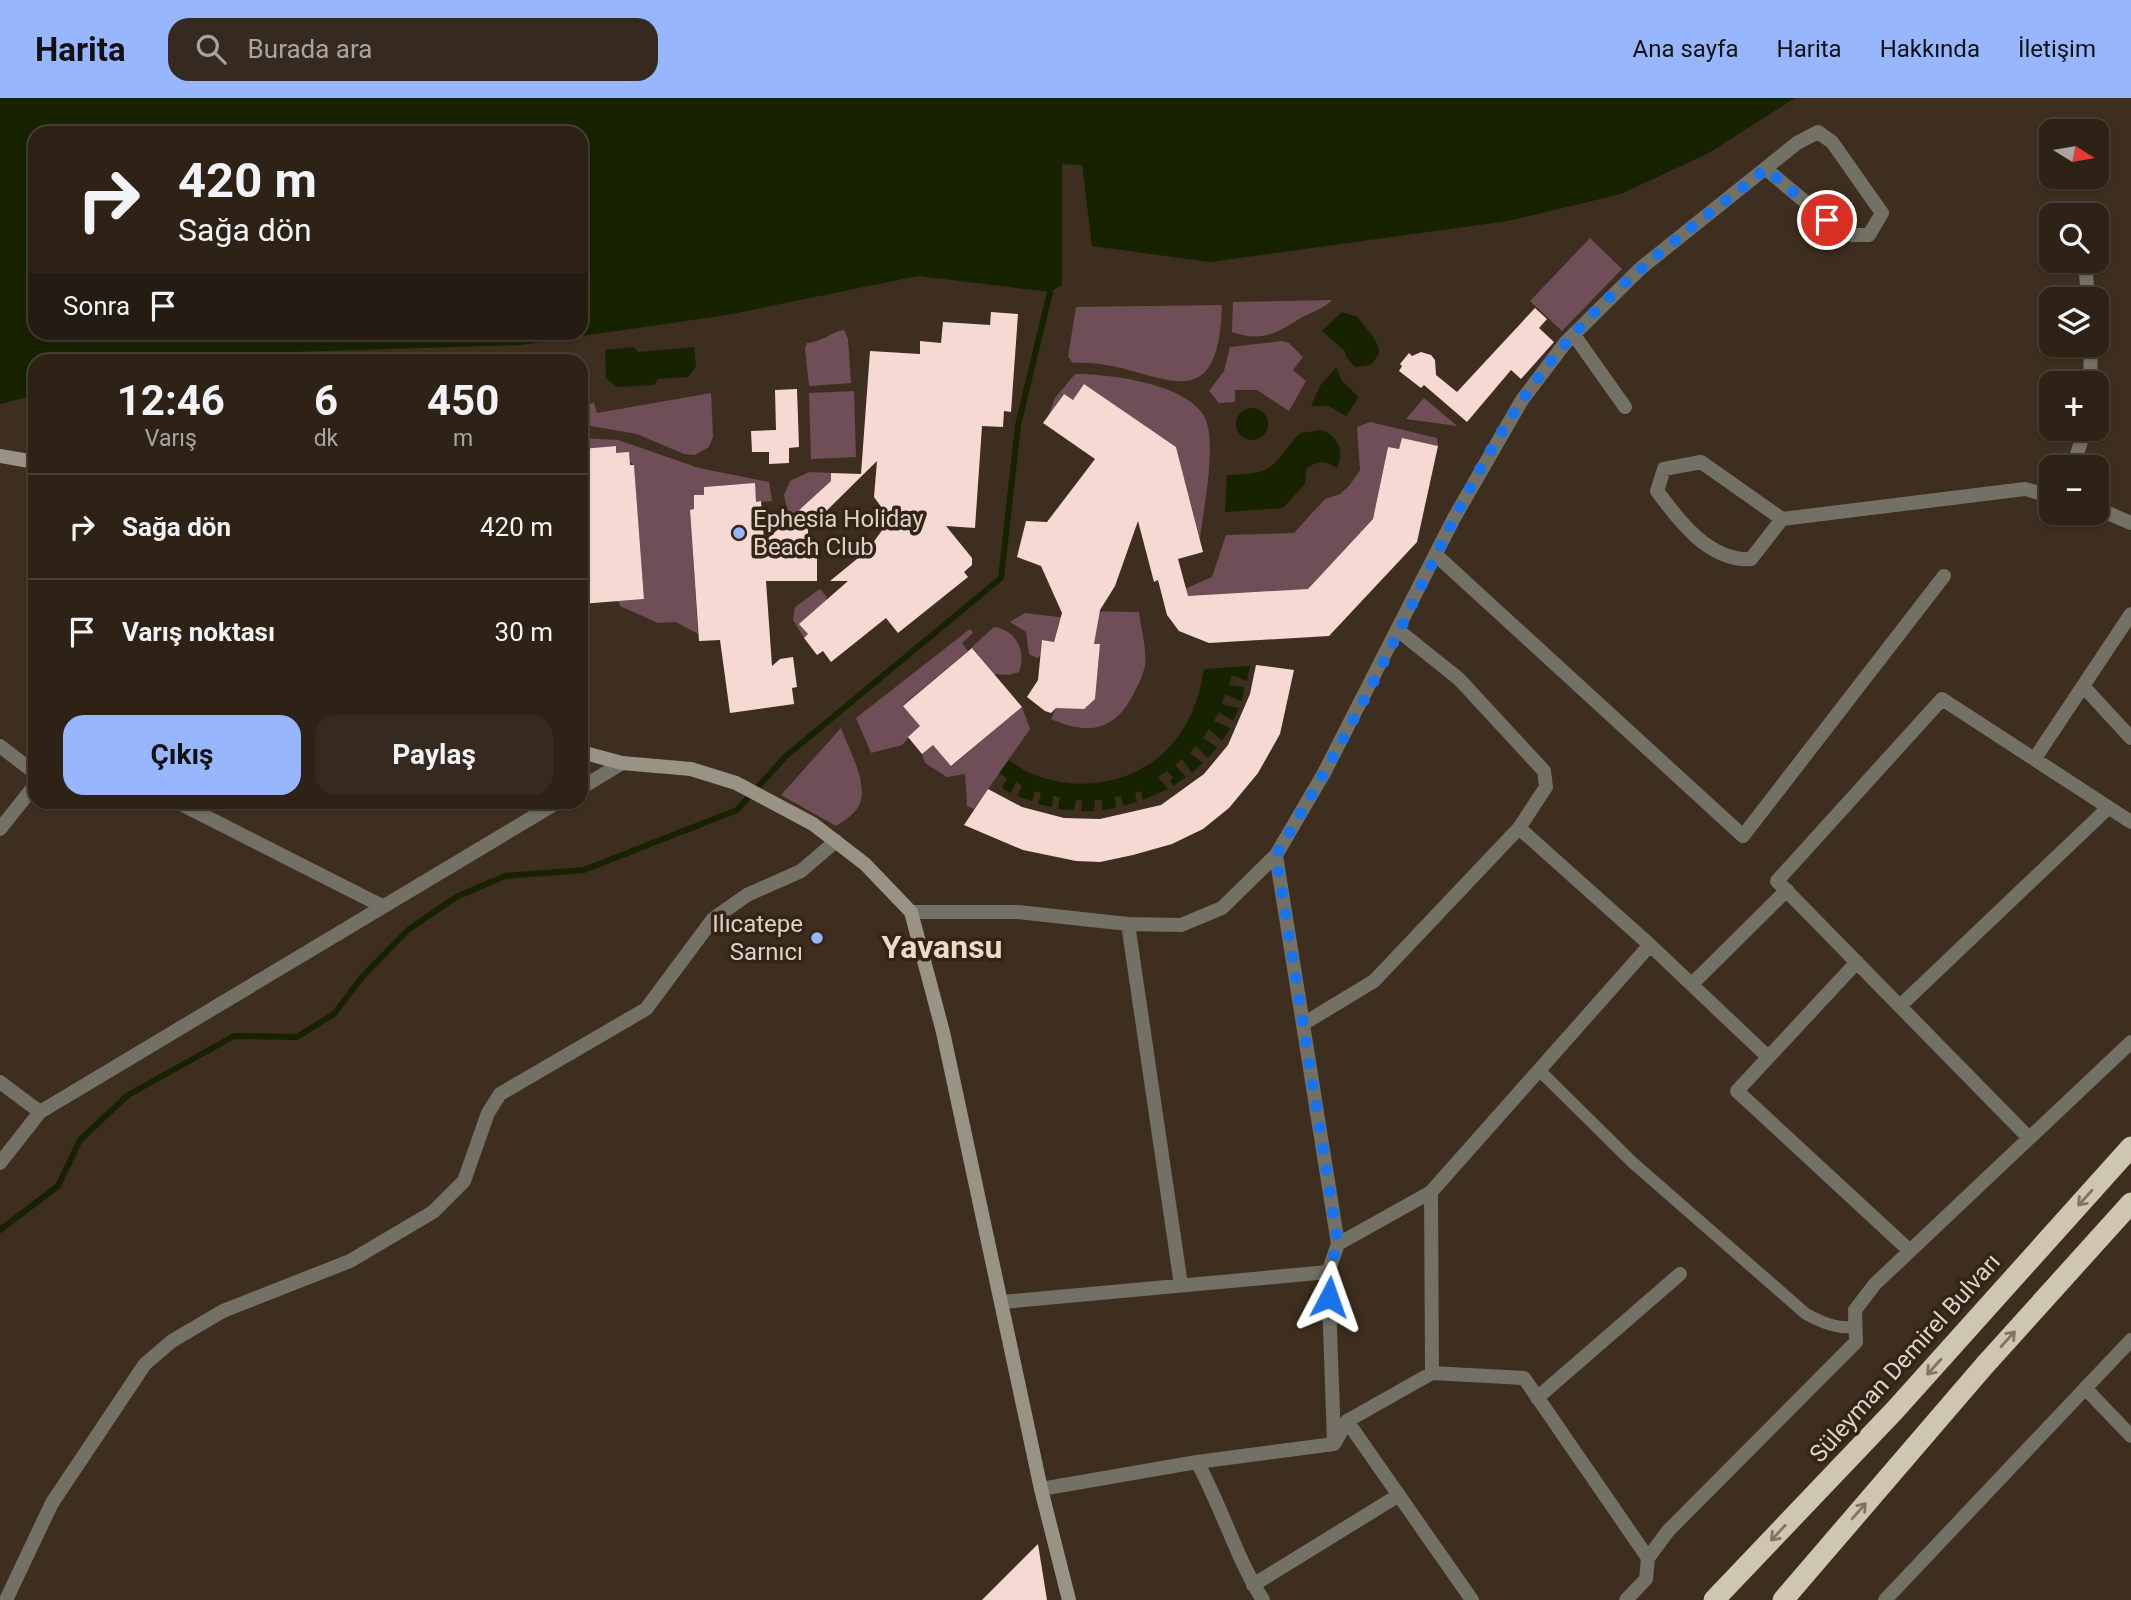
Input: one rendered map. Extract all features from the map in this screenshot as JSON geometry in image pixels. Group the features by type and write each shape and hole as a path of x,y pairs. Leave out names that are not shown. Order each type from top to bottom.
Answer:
{"highway":[{"name":"Süleyman Demirel Bulvarı","path":"1714,1600 1895,1410 2131,1147"},
{"path":"1783,1600 1984,1366 2131,1203"}],"street":[{"path":"911,912 1018,912 1128,925 1181,925 1223,908 1276,855 1324,774 1436,555 1522,400 1574,335 1641,268 1797,143 1818,132 1832,142 1882,213 1869,235 1852,235 1827,220 1766,169"},
{"path":"1574,335 1625,407"},
{"path":"0,456 28,461"},
{"path":"1782,519 1751,559 1732,561 1682,526 1657,491 1664,469 1701,462 1782,519 2025,489 2039,493"},
{"path":"2109,514 2131,523"},
{"path":"1436,555 1743,836 1944,576"},
{"path":"2035,758 2131,614"},
{"path":"1303,1024 1374,981 1519,828 1544,792 1547,781 1544,771 1459,679 1399,631"},
{"path":"2083,686 2131,738"},
{"path":"2029,1138 1777,881 1942,699 2131,822"},
{"path":"0,746 28,768"},
{"path":"588,754 622,763 691,769 736,783 813,824 865,864 911,912 943,1032 1041,1489 1069,1600"},
{"path":"588,784 622,763"},
{"path":"0,829 28,794"},
{"path":"1900,1006 2108,808"},
{"path":"191,809 382,906"},
{"path":"0,1163 40,1112 546,809"},
{"path":"1519,828 1650,945 1768,1057"},
{"path":"3,1600 52,1503 145,1364 172,1341 223,1311 350,1261 433,1212 464,1181 488,1113 500,1094 646,1009 713,919 747,895 801,871 835,841"},
{"path":"1276,855 1338,1244 1328,1272 1334,1444"},
{"path":"1692,984 1787,890"},
{"path":"1128,925 1181,1285"},
{"path":"1338,1244 1431,1192 1650,945"},
{"path":"1857,962 1737,1091 1910,1251"},
{"path":"1626,1600 1646,1579 1648,1558 1668,1531 1856,1342 1855,1310 1875,1283 2131,1042"},
{"path":"0,1082 40,1112"},
{"path":"1431,1192 1432,1373"},
{"path":"1003,1302 1328,1272"},
{"path":"1537,1398 1680,1274"},
{"path":"1885,1600 2131,1340"},
{"path":"1334,1444 1347,1421 1432,1373 1524,1378 1648,1558"},
{"path":"2085,1388 2131,1436"},
{"path":"1347,1421 1472,1600"},
{"path":"1041,1489 1197,1462 1334,1444"},
{"path":"1197,1462 1220,1504 1253,1585 1263,1600"},
{"path":"1253,1585 1399,1495"}],"lane":[{"path":"1539,1070 1632,1162 1806,1314 1824,1324 1843,1328 1855,1327"}],"shaded area":[{"path":"0,98 1795,98 1709,153 1621,194 1508,221 1210,262 1092,246 1082,165 1062,164 1062,285 1050,292 918,276 727,315 588,335 588,126 28,126 28,340 554,340 520,345 231,354 28,354 28,397 0,404"},
{"path":"1590,238 1622,269 1562,331 1530,301"},
{"path":"1332,300 1283,329 1267,335 1251,336 1232,332 1233,302"},
{"path":"1222,305 1218,345 1208,368 1193,379 1175,381 1101,364 1073,363 1068,357 1076,307"},
{"path":"1342,312 1358,317 1375,339 1379,354 1371,365 1355,367 1346,357 1345,351 1322,331"},
{"path":"844,330 848,339 851,383 809,386 805,349 807,343"},
{"path":"1282,341 1289,343 1303,357 1293,370 1306,381 1289,411 1257,390 1235,390 1235,402 1219,403 1209,391 1224,371 1230,347"},
{"path":"634,347 638,352 694,347 696,367 688,377 658,379 654,385 617,387 606,378 605,350"},
{"path":"1336,367 1342,381 1359,397 1346,416 1328,406 1311,406 1320,386"},
{"path":"1075,374 1107,376 1164,388 1194,405 1204,416 1208,427 1210,459 1200,539 1176,447 1084,384 1073,400 1063,394 1048,417 1055,398"},
{"path":"854,391 856,457 811,459 809,393"},
{"path":"711,393 713,437 709,447 695,455 684,454 637,434 591,426 588,424 588,404 594,403 597,413"},
{"path":"1424,398 1457,426 1406,419"},
{"path":"1252,408 1263,413 1268,424 1263,435 1252,440 1241,435 1236,424 1241,413"},
{"path":"1370,422 1437,438 1438,446 1402,438 1399,449 1388,447 1373,519 1308,589 1210,610 1180,591 1212,577 1226,535 1294,533 1325,499 1340,494 1349,486 1360,470 1357,427"},
{"path":"1322,430 1332,436 1340,450 1337,468 1329,464 1313,464 1306,470 1305,484 1283,508 1225,512 1227,475 1265,470 1277,461 1300,433"},
{"path":"588,438 618,440 699,468 769,482 772,501 756,502 755,490 740,484 704,487 704,495 694,496 694,509 690,510 698,634 676,622 658,623 620,606 618,601 644,599 634,465 616,453 616,446 588,448"},
{"path":"809,472 831,473 831,481 789,519 784,495 790,481"},
{"path":"820,589 827,597 826,602 800,624 808,634 804,638 793,620 795,607"},
{"path":"1082,611 1139,612 1145,653 1143,673 1119,715 1110,722 1089,728 1051,719 1056,708 1095,699 1100,644 1094,644 1097,625 1059,622 1054,642 1042,640 1040,656 1037,658 1029,654 1026,632 1010,622 1025,613 1067,618"},
{"path":"994,627 1008,632 1018,643 1022,657 1019,672 1010,675 994,674 972,647"},
{"path":"970,629 973,633 962,643 968,651 903,705 920,726 902,745 871,753 856,718"},
{"path":"1250,666 1247,681 1232,675 1229,685 1244,687 1242,702 1225,694 1222,704 1239,708 1233,721 1219,712 1214,721 1230,728 1222,741 1209,729 1203,738 1217,747 1208,758 1196,746 1190,753 1203,763 1192,773 1182,759 1175,765 1186,777 1173,786 1170,780 1173,778 1167,771 1158,777 1168,789 1143,800 1141,791 1135,793 1137,802 1123,806 1121,796 1115,797 1116,808 1102,810 1102,800 1095,800 1094,811 1081,811 1082,800 1076,800 1074,810 1058,809 1060,797 1053,796 1052,807 1038,804 1041,793 1035,791 1032,801 1017,796 1022,786 1016,782 1011,793 1002,788 1007,778 999,773 1009,760 1029,772 1051,780 1074,783 1097,783 1142,769 1161,755 1183,730 1195,705 1204,669"},
{"path":"1022,707 1030,729 974,809 967,806 965,774 947,777 925,763 922,754 933,745 952,766"},
{"path":"841,728 859,775 862,795 856,810 836,826 781,795"}],"building":[{"path":"1535,308 1547,319 1539,328 1554,342 1521,379 1511,370 1467,422 1424,385 1421,388 1399,371 1402,366 1400,364 1409,353 1412,356 1421,352 1431,355 1435,360 1436,375 1457,392"},
{"path":"991,312 1018,314 1011,412 1004,411 1003,427 982,426 975,528 946,526 972,558 972,565 964,572 968,577 898,633 886,618 831,662 823,651 817,655 804,638 808,634 799,624 848,581 830,581 868,550 890,519 874,497 877,461 808,529 808,554 817,554 817,581 766,581 772,666 780,659 793,657 797,687 792,688 794,704 730,713 720,640 699,641 690,510 694,509 694,495 704,495 704,487 755,483 756,502 761,501 764,542 831,481 831,473 861,474 870,351 920,354 920,341 941,343 943,322 990,325"},
{"path":"1084,384 1176,447 1203,552 1178,559 1188,596 1308,589 1373,519 1388,447 1399,449 1402,438 1438,446 1417,542 1329,636 1209,643 1179,631 1167,615 1158,580 1154,582 1138,521 1115,586 1100,610 1094,644 1100,644 1095,699 1084,709 1056,708 1051,713 1045,711 1027,697 1038,680 1042,640 1054,642 1062,613 1041,566 1017,557 1026,521 1047,522 1095,459 1043,423 1064,394 1073,400"},
{"path":"797,389 799,447 789,448 789,463 769,464 769,452 752,452 751,431 776,430 775,390"},
{"path":"616,446 616,453 629,452 630,465 634,465 644,599 588,603 588,448"},
{"path":"972,648 1022,707 951,766 933,745 922,754 908,737 920,726 903,706"},
{"path":"1256,665 1294,670 1280,734 1258,773 1229,808 1203,829 1172,844 1100,862 1076,861 1023,850 964,825 988,789 1022,807 1064,818 1100,819 1161,805 1204,774 1228,745 1250,694"},
{"path":"1038,1544 1047,1600 982,1600"}],"waterway":[{"path":"0,1230 58,1186 80,1140 128,1095 234,1036 297,1037 334,1014 362,977 408,930 456,897 505,876 584,870 737,810 786,756 1001,578 1018,425 1050,292"}],"place":[{"name":"Ephesia Holiday Beach Club","path":"739,533"},
{"name":"Ilıcatepe Sarnıcı","path":"817,938"}],"district":[{"name":"Yavansu","path":"942,947"}],"route":[{"path":"1329,1297 1328,1272 1338,1244 1276,855 1324,774 1399,631 1454,518 1522,400 1566,342 1641,268 1766,169 1827,220"}]}
